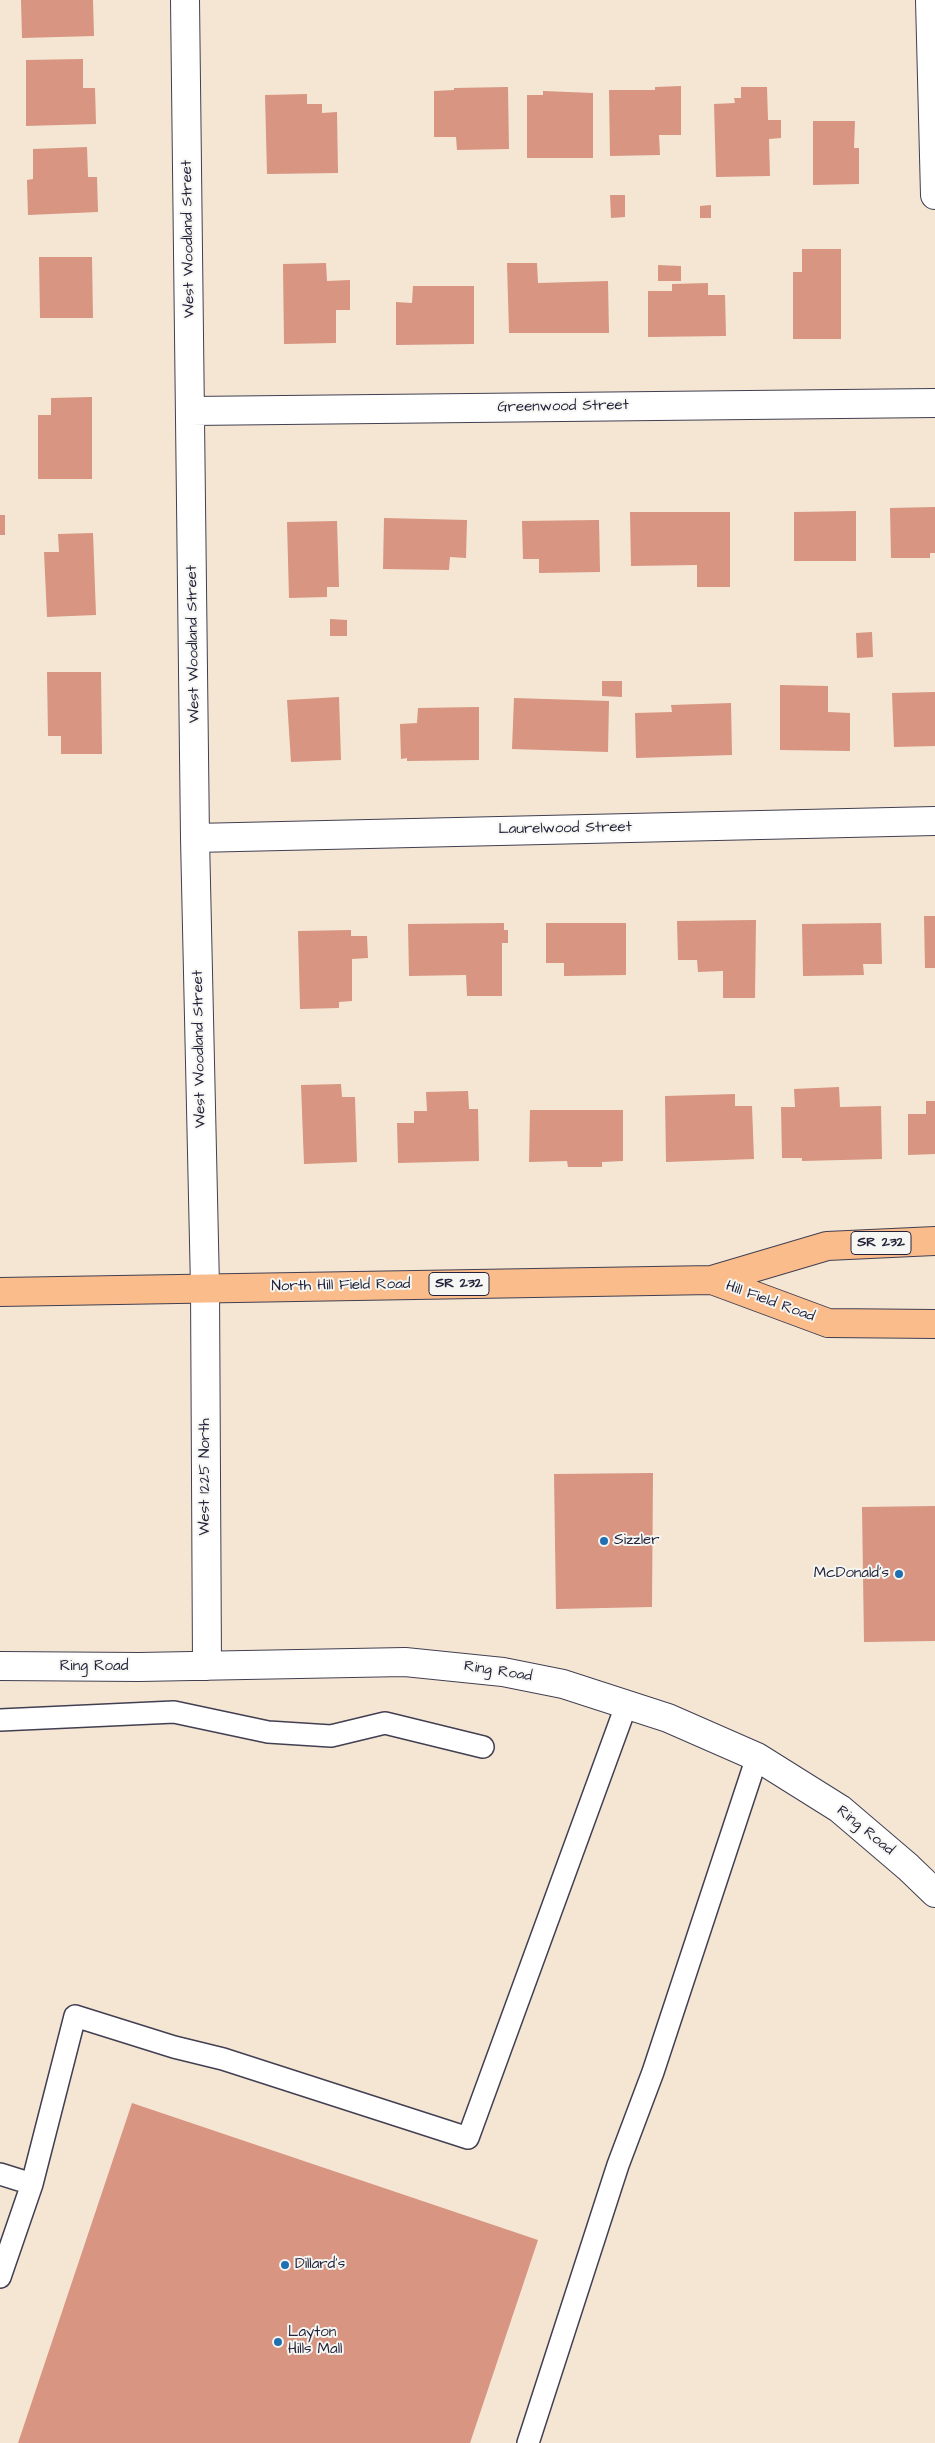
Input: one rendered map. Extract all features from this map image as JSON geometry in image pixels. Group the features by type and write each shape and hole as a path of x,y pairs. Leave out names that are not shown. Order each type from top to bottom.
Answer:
{"main road":[{"name":"Hill Field Road","path":"712,1280 827,1246 935,1240"},
{"name":"North Hill Field Road","path":"0,1292 205,1287 712,1280"},
{"name":"Hill Field Road","path":"712,1280 828,1323 935,1324"}],"street":[{"name":"West Woodland Street","path":"185,0 195,838 205,1287"},
{"path":"930,0 935,195"},
{"name":"Greenwood Street","path":"191,411 935,403"},
{"name":"Laurelwood Street","path":"195,838 935,821"},
{"name":"West 1225 North","path":"205,1287 207,1666"},
{"name":"Ring Road","path":"0,1666 432,1664 531,1677 563,1684 627,1703 705,1733 758,1757 840,1809 908,1866 935,1893"}],"lane":[{"path":"0,2277 32,2184 75,2016 174,2047 223,2059 468,2138 627,1703"},
{"path":"0,1720 174,1712 268,1732 331,1736 385,1723 483,1747"},
{"path":"528,2443 618,2166 653,2072 758,1757"},
{"path":"0,2174 32,2184"}],"building":[{"path":"21,0 93,0 94,36 22,38"},
{"path":"83,59 83,88 95,88 96,124 26,126 26,60"},
{"path":"681,86 681,135 659,135 660,155 610,156 609,90 655,90 655,87"},
{"path":"508,87 509,149 457,150 456,137 434,137 434,91 454,90 454,88"},
{"path":"741,87 767,87 768,120 781,120 781,138 769,139 770,176 716,177 714,104 735,103 734,98 741,98"},
{"path":"543,91 593,93 593,158 527,158 527,95 543,95"},
{"path":"307,94 307,104 322,104 322,113 337,112 338,173 267,174 265,95"},
{"path":"813,121 855,121 854,148 859,148 859,184 813,185"},
{"path":"87,147 88,177 97,177 98,212 28,215 27,180 33,179 33,149"},
{"path":"610,195 625,195 625,217 611,218"},
{"path":"711,205 711,218 700,218 700,206"},
{"path":"802,249 841,249 841,339 793,339 793,272 802,272"},
{"path":"39,257 92,257 93,318 40,318"},
{"path":"326,263 327,281 350,280 350,310 336,310 336,343 284,344 283,264"},
{"path":"507,263 537,263 538,283 608,281 609,333 509,333"},
{"path":"658,265 681,266 681,281 658,281"},
{"path":"708,283 708,295 725,295 726,336 648,337 648,291 672,291 672,284"},
{"path":"413,286 474,286 474,344 396,345 396,302 412,303"},
{"path":"92,397 92,479 38,479 38,415 51,415 51,398"},
{"path":"935,507 935,553 930,553 930,558 891,558 890,508"},
{"path":"856,511 856,561 794,561 794,512"},
{"path":"630,512 730,512 730,587 697,587 697,565 631,566"},
{"path":"0,515 5,515 5,535 0,535"},
{"path":"384,518 467,520 466,558 450,557 449,570 383,569"},
{"path":"599,520 600,572 539,573 539,559 523,559 522,521"},
{"path":"337,521 339,587 327,587 327,597 289,598 287,522"},
{"path":"93,533 96,615 47,617 44,552 59,552 58,534"},
{"path":"330,619 347,620 347,636 330,636"},
{"path":"872,632 873,657 857,658 856,633"},
{"path":"47,672 101,672 102,754 61,754 61,736 48,736"},
{"path":"602,681 622,681 622,697 602,696"},
{"path":"780,685 828,686 828,712 850,713 850,751 780,750"},
{"path":"935,692 935,746 894,747 892,693"},
{"path":"339,697 341,760 291,762 287,700"},
{"path":"514,698 609,701 608,752 512,749"},
{"path":"731,703 732,755 636,758 635,713 672,712 671,705"},
{"path":"479,707 479,760 407,761 407,758 401,759 400,724 417,723 418,708"},
{"path":"924,916 935,916 935,968 925,968"},
{"path":"756,920 755,998 723,998 723,971 698,972 697,960 678,960 677,921"},
{"path":"504,923 504,930 508,930 508,943 502,943 502,996 467,996 466,975 409,976 408,924"},
{"path":"546,923 626,923 626,975 564,976 564,963 546,963"},
{"path":"881,923 882,964 863,964 864,975 803,976 802,924"},
{"path":"351,930 351,936 367,936 368,958 352,959 352,1001 339,1002 339,1008 300,1009 298,931"},
{"path":"341,1084 342,1097 355,1097 357,1162 304,1164 301,1085"},
{"path":"839,1087 840,1107 881,1106 882,1159 802,1161 802,1158 782,1158 781,1107 795,1107 794,1089"},
{"path":"468,1091 469,1109 478,1109 479,1161 398,1163 397,1123 414,1123 414,1111 427,1111 426,1092"},
{"path":"735,1094 735,1106 752,1106 754,1159 666,1162 665,1096"},
{"path":"926,1101 935,1101 935,1154 908,1155 908,1114 926,1114"},
{"path":"530,1110 623,1110 623,1161 602,1162 602,1167 568,1167 567,1161 529,1162"},
{"name":"Sizzler","path":"653,1473 652,1607 556,1609 554,1474"},
{"name":"McDonald's","path":"935,1506 935,1641 864,1642 862,1507"},
{"name":"Layton Hills Mall","path":"132,2103 538,2240 470,2443 18,2443"}],"place":[{"name":"Sizzler","path":"604,1541"},
{"name":"McDonald's","path":"899,1574"},
{"name":"Dillard's","path":"285,2265"},
{"name":"Layton Hills Mall","path":"278,2342"}]}
